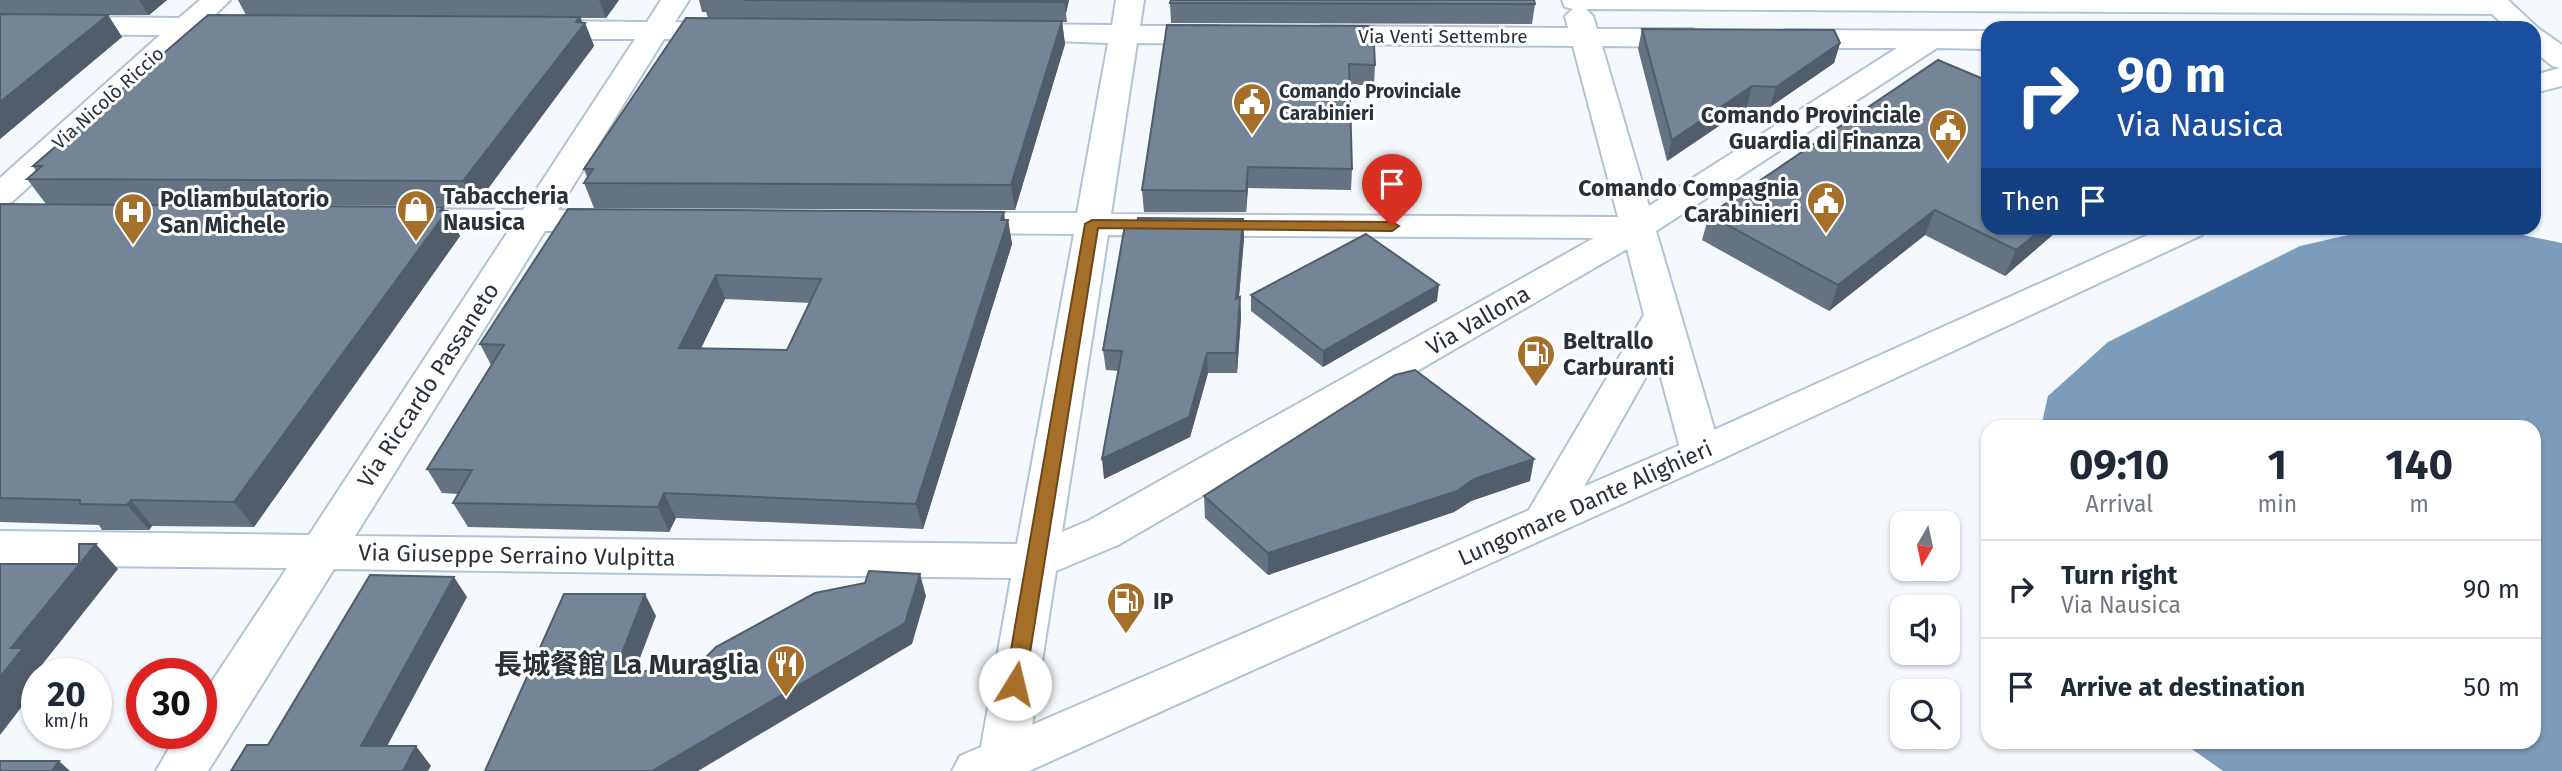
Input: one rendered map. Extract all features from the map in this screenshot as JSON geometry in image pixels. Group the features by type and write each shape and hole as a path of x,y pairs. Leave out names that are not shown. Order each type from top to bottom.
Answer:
{"street":[{"name":"Via Nicolò Riccio","path":"0,195 216,0"},
{"path":"1701,452 1575,1 2387,6 2494,11 2512,21"},
{"path":"2040,2 2055,21"},
{"path":"2387,6 2404,21"},
{"path":"518,29 665,15 752,31"},
{"name":"Via Riccardo Passaneto","path":"181,771 665,15"},
{"path":"990,765 1035,561 1127,17"},
{"path":"986,33 1127,17 1250,35"},
{"path":"0,25 270,27"},
{"name":"Via Venti Settembre","path":"1292,35 1723,38"},
{"path":"1764,39 1919,47 1981,41"},
{"path":"2541,42 2562,60"},
{"name":"Via Vallona","path":"1035,561 1103,533 1638,228 1919,47"},
{"path":"2541,81 2562,76"},
{"path":"370,219 647,221"},
{"path":"925,223 1638,228"},
{"name":"Lungomare Dante Alighieri","path":"990,765 1701,452 2175,235"},
{"path":"1544,520 1662,316"},
{"name":"Via Giuseppe Serraino Vulpitta","path":"0,548 1035,561"}],"water":[{"path":"2348,235 2523,235 2562,243 2562,771 2223,771 2192,749 2541,749 2541,420 2043,420 2048,396 2108,342 2300,246"}],"building":[{"path":"743,0 1061,0 1061,2"},
{"path":"1171,0 1534,0 1535,4 1170,3"},
{"path":"0,14 108,15 0,102"},
{"path":"208,15 580,17 576,22 585,23 463,181 27,179 42,166 33,166"},
{"path":"686,18 1062,21 1011,185 584,183 593,169 584,169"},
{"path":"1167,25 1373,26 1375,65 1349,64 1352,169 1248,167 1246,191 1142,190"},
{"path":"1642,29 1834,30 1840,43 1776,87 1752,86 1672,140"},
{"path":"1938,60 1981,78 1981,233 1935,210 1838,285 1709,215"},
{"path":"0,204 443,207 440,211 447,211 234,502 131,500 127,505 80,504 80,500 0,498"},
{"path":"568,209 1004,212 1001,220 1008,220 916,504 664,493 658,507 453,503 472,470 427,469 504,345 480,344","holes":["716,275 821,279 787,350 679,348"]},
{"path":"1138,218 1243,219 1236,299 1240,297 1236,353 1207,353 1189,417 1102,459 1122,351 1103,350 1125,225 1137,225"},
{"path":"1366,234 1439,285 1323,351 1251,295"},
{"path":"1986,235 2035,235 2016,250"},
{"path":"1415,370 1534,459 1474,479 1457,491 1268,553 1204,496 1395,375"},
{"path":"79,544 96,544 11,648 23,648 0,677 0,564 79,564"},
{"path":"869,571 920,574 905,623 652,771 485,771 564,594 645,594 615,671 692,671 716,647 815,593 865,583"},
{"path":"370,575 454,577 361,746 416,746 403,771 231,771 247,745 268,745"},
{"path":"0,761 59,761 52,771 0,771"}],"place":[{"name":"Comando Provinciale Carabinieri","path":"1252,136"},
{"name":"Comando Provinciale Guardia di Finanza","path":"1948,162"},
{"name":"Comando Compagnia Carabinieri","path":"1826,235"},
{"name":"Tabaccheria Nausica","path":"416,243"},
{"name":"Poliambulatorio San Michele","path":"133,246"},
{"name":"Beltrallo Carburanti","path":"1536,388"},
{"name":"IP","path":"1126,635"},
{"name":"長城餐館 La Muraglia","path":"786,698"}],"route":[{"path":"1015,684 1092,224 1392,226"}]}
